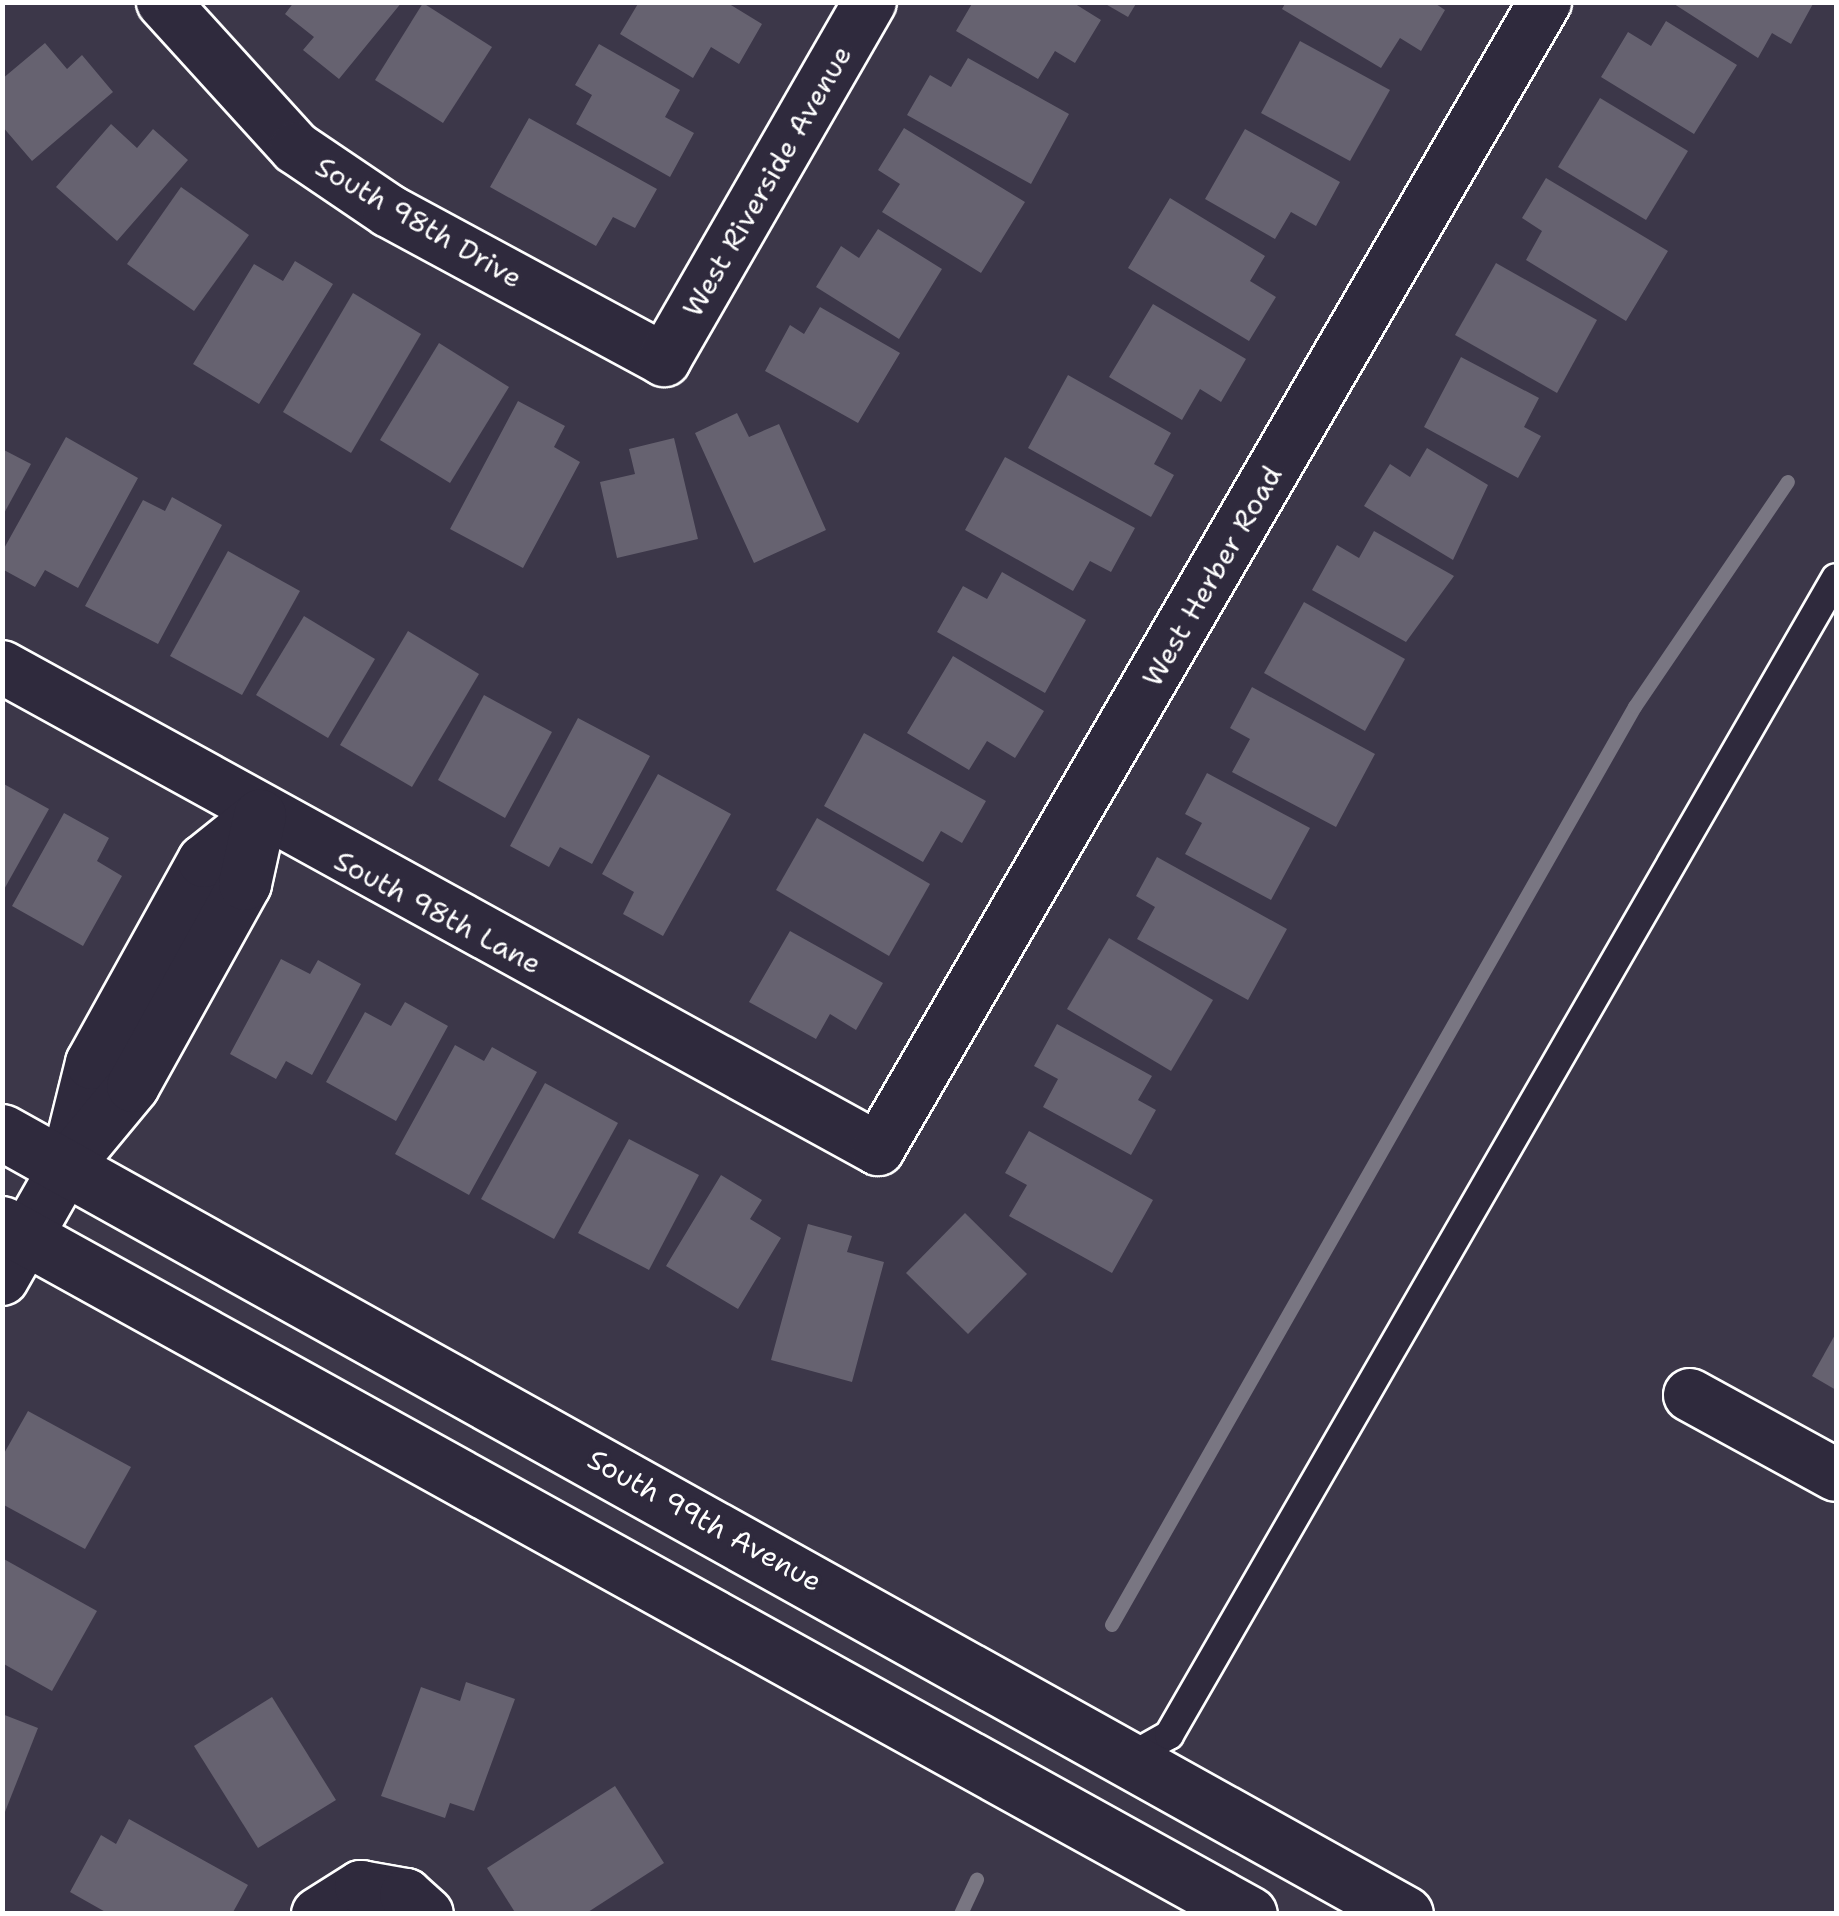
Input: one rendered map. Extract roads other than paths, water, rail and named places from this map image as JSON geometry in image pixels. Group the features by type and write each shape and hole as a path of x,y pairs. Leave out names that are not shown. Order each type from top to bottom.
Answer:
{"main road":[{"name":"South 99th Avenue","path":"2,1132 1032,1702 1405,1914"},
{"path":"11,1246 1064,1810 1249,1914"}],"street":[{"name":"South 98th Drive","path":"163,2 296,148 389,211 664,360"},
{"name":"West Riverside Avenue","path":"664,360 870,2"},
{"name":"West Herber Road","path":"878,1149 1545,2"},
{"name":"South 98th Lane","path":"2,667 260,816 878,1149"},
{"path":"11,1246 66,1167 101,1046 204,860 260,816"},
{"path":"1690,1395 1836,1475"},
{"path":"318,1914 361,1887 406,1895 427,1914"}],"lane":[{"path":"1113,1749 1170,1735 1836,578"}],"waterway":[{"path":"1112,1625 1635,707 1788,482"},
{"path":"961,1914 977,1879"}]}
